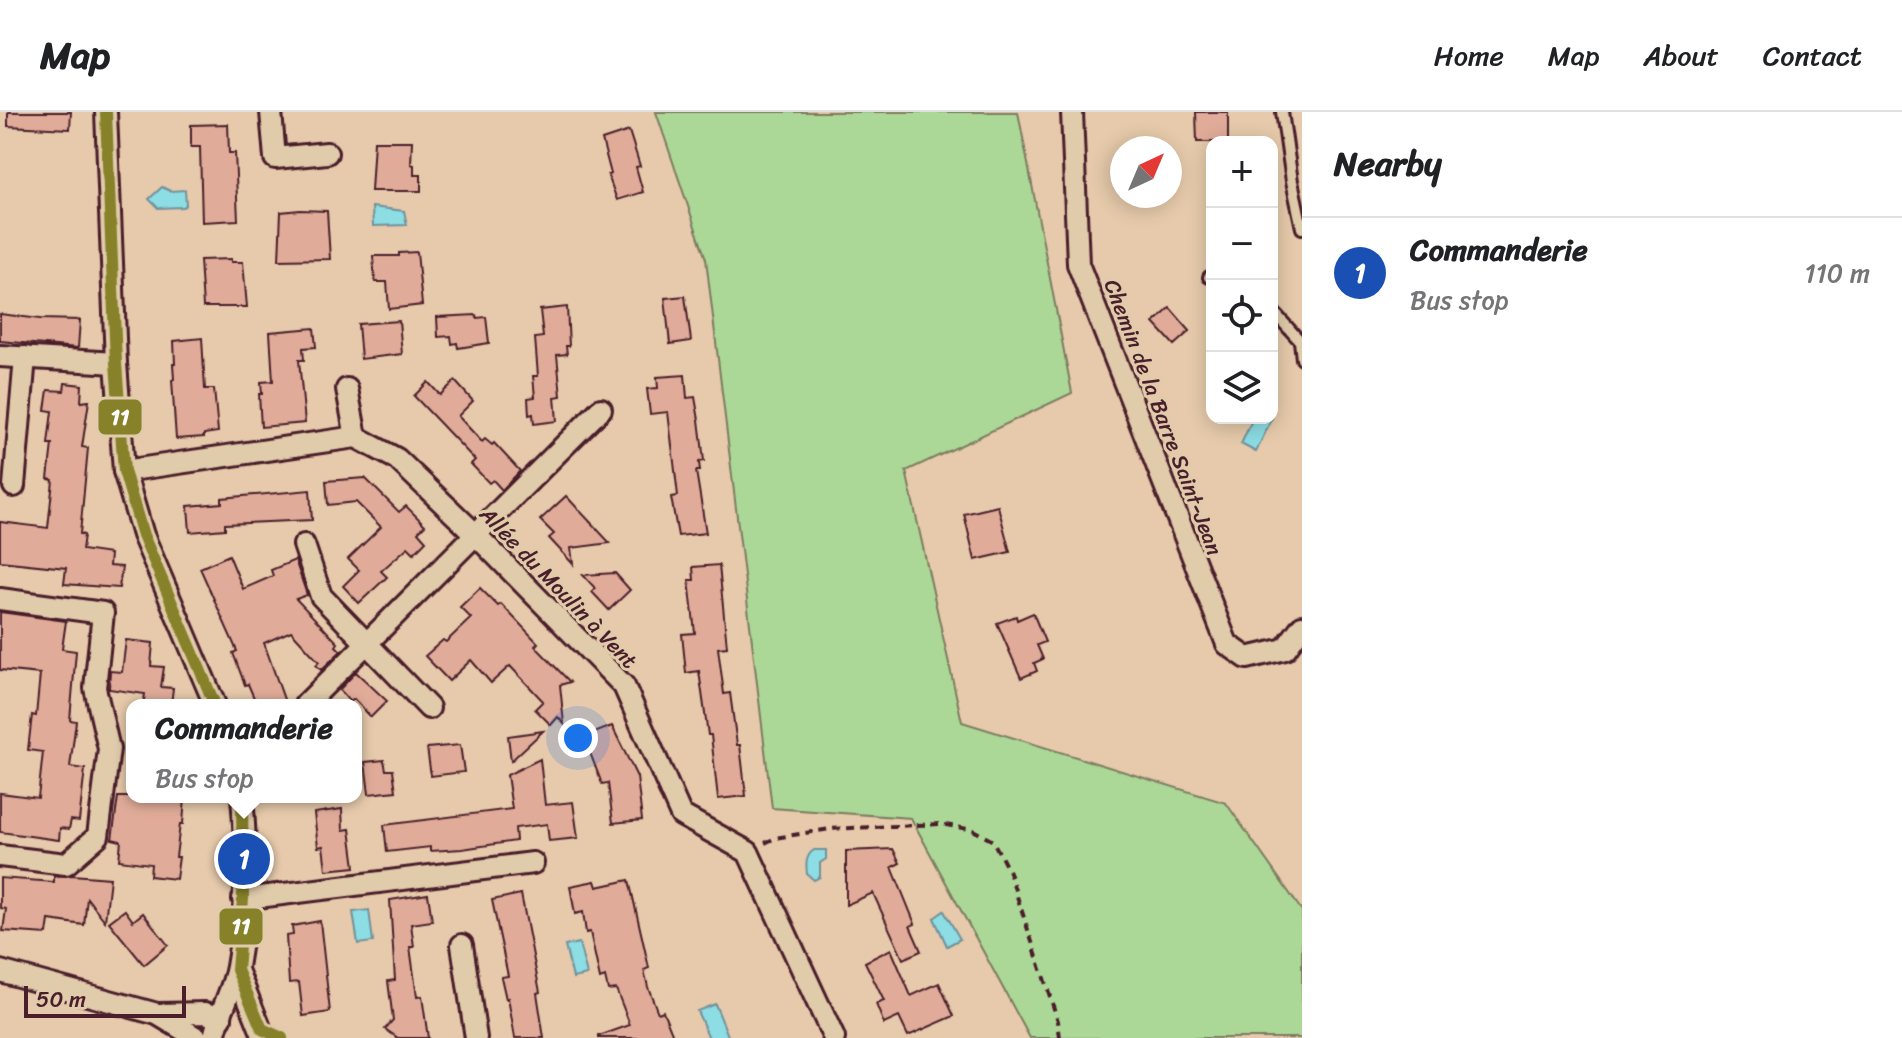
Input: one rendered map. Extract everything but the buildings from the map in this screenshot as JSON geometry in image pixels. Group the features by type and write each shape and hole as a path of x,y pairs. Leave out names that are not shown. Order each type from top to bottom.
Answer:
{"street":[{"path":"106,112 116,363 124,471 143,535 212,699"},
{"path":"271,112 275,158 327,153"},
{"name":"Chemin de la Barre Saint-Jean","path":"1072,112 1078,264 1227,644 1247,658 1285,649 1302,626"},
{"path":"0,356 116,363"},
{"path":"14,486 25,357"},
{"path":"124,471 356,437 347,389"},
{"path":"311,699 601,409"},
{"name":"Allée du Moulin à Vent","path":"356,437 397,459 624,686 681,815 748,852"},
{"path":"304,545 321,596 429,708"},
{"path":"0,599 103,613 95,688 109,749 98,836 66,864 0,856"},
{"path":"214,1038 237,970 243,899 242,803"},
{"path":"748,852 834,1038"},
{"path":"243,899 533,863"},
{"path":"462,945 476,1038"},
{"path":"237,970 261,1029"},
{"path":"0,971 157,1014 197,1038"},
{"path":"157,1014 205,1013 221,1018 234,1010 246,1012 261,1029 282,1038"}],"lane":[{"path":"1282,112 1302,228"},
{"path":"1278,317 1300,341 1302,359"}],"path":[{"path":"748,852 775,838 830,829 940,824 973,830 993,841 1009,872 1058,1021 1060,1038"}],"green space":[{"path":"656,112 1018,112 1072,393 906,471 962,722 1226,803 1302,911 1302,1038 1030,1038 911,818 772,808 706,259"}],"water":[{"path":"162,187 170,191 185,190 186,205 158,208 149,199"},
{"path":"372,207 404,211 407,225 373,226"},
{"path":"1250,424 1269,424 1256,452 1241,444"},
{"path":"814,850 826,850 826,859 820,863 820,877 814,880 807,874 806,864"},
{"path":"369,910 373,942 358,944 353,912"},
{"path":"944,911 960,939 947,946 934,918"},
{"path":"579,943 587,975 573,978 565,946"},
{"path":"715,1004 729,1038 709,1038 697,1011"}],"transit line":[{"name":"11","path":"106,112 116,363 124,471 143,535 212,699"},
{"name":"11","path":"242,803 243,899 237,970 262,1029 282,1038"}],"place":[{"name":"Commanderie","path":"244,859"}]}
